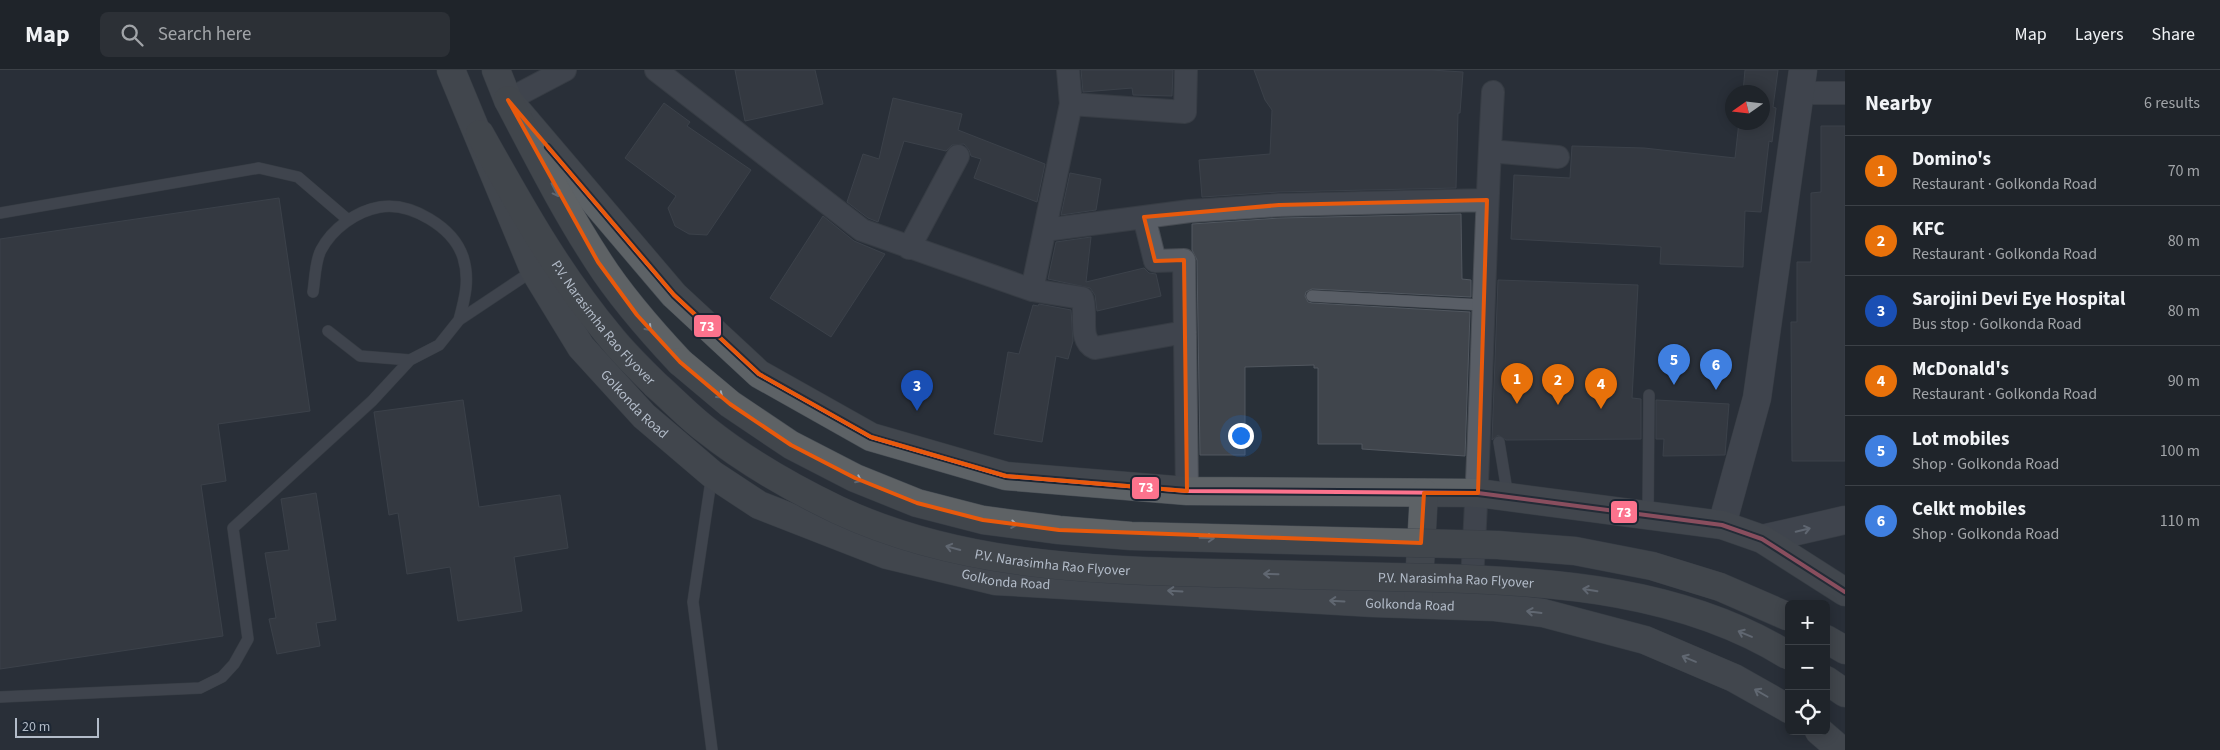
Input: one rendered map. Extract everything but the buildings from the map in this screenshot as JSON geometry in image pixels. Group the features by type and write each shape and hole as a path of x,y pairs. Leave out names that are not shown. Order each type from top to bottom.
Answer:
{"highway":[{"name":"Golkonda Road","path":"452,70 480,134 534,270 581,346 644,416 712,474 759,504 886,555 995,581 1418,605 1471,606 1543,613 1645,640 1734,678 1785,707"},
{"path":"496,70 508,100 674,295 759,374 871,437 1006,476 1187,491 1478,493 1722,525 1762,539 1845,592"},
{"name":"P.V. Narasimha Rao Flyover","path":"508,100 557,195 598,262 637,315 680,362 730,404 791,445 856,478 917,503 983,520 1059,530 1131,536 1498,545 1575,551 1652,566 1712,584 1785,615"},
{"name":"P.V. Narasimha Rao Flyover","path":"480,134 524,214 567,281 609,336 656,385 705,429 772,474 840,510 909,536 976,554 1053,566 1120,570 1498,580 1570,587 1642,598 1710,619 1773,646 1785,654"},
{"path":"1418,605 1424,493"},
{"path":"1830,641 1845,650"},
{"path":"1830,683 1845,693"},
{"path":"1824,735 1841,750"}],"street":[{"path":"508,100 565,70"},
{"path":"656,70 862,230 908,248 1032,290 1082,298 1086,339 1090,346 1095,348 1185,332"},
{"path":"1032,290 1071,104 1068,70"},
{"path":"1071,104 1185,112 1186,70"},
{"path":"1722,525 1757,398 1802,82 1845,93"},
{"path":"1471,606 1478,493 1482,304 1494,92"},
{"path":"1490,151 1558,157"},
{"path":"908,248 958,156"},
{"path":"1045,230 1190,211 1279,205 1487,200"},
{"path":"1144,217 1155,261 1184,260 1187,491"},
{"path":"1762,539 1845,520"}],"lane":[{"path":"0,213 259,168 298,177 347,219"},
{"path":"313,292 320,251 347,219 381,207 416,211 444,228 462,256 468,288 460,320"},
{"path":"0,697 200,688 222,677 234,664 248,639 233,528 372,401 410,360 439,345 460,320 534,270"},
{"path":"1312,296 1482,304"},
{"path":"328,331 360,356 410,360"},
{"path":"1648,515 1649,395"},
{"path":"1499,442 1508,496"},
{"path":"712,474 693,602 712,750"}],"highlighted area":[{"path":"508,100 674,295 759,374 871,437 1006,476 1187,491 1184,260 1155,261 1144,217 1279,205 1487,200 1478,493 1424,493 1421,543 1059,530 983,520 917,503 855,478 791,445 730,404 680,362 637,315 598,262"}],"transit line":[{"name":"73","path":"548,147 674,295 759,374 871,437 1006,476 1187,491 1478,493 1722,525 1762,539 1845,592"}],"place":[{"name":"Lot mobiles","path":"1674,385"},
{"name":"Celkt mobiles","path":"1716,390"},
{"name":"Domino's","path":"1517,404"},
{"name":"KFC","path":"1558,405"},
{"name":"McDonald's","path":"1601,409"},
{"name":"Sarojini Devi Eye Hospital","path":"917,411"}]}
